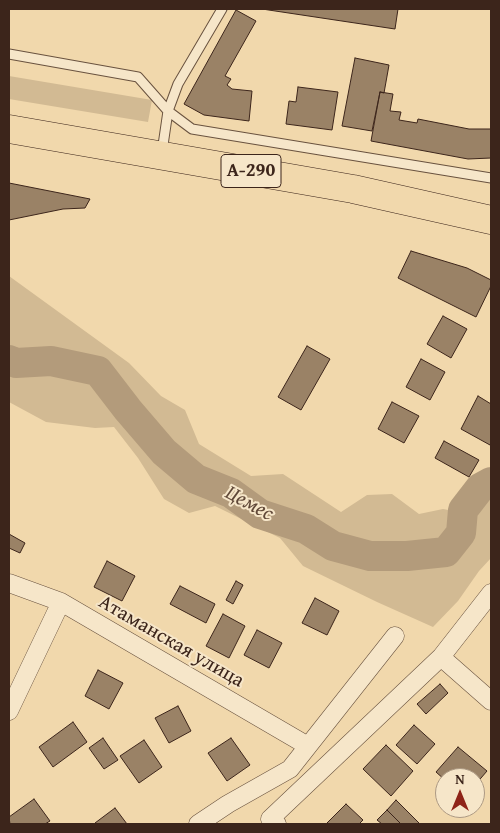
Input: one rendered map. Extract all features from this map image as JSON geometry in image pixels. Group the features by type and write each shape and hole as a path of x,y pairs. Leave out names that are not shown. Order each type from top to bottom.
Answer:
{"highway":[{"name":"А-290","path":"9,129 353,189 491,220"}],"street":[{"name":"Атаманская улица","path":"9,583 61,602 308,746"},
{"path":"274,821 441,657 491,593"},
{"path":"9,711 61,602"},
{"path":"198,824 228,804 290,769 395,636"},
{"path":"441,657 491,701"}],"lane":[{"path":"162,155 168,111 178,84 222,9"},
{"path":"9,54 138,77 168,111 192,129 491,178"}],"shaded area":[{"path":"9,76 152,100 148,122 9,99"},
{"path":"9,276 129,363 161,396 185,410 199,444 251,476 283,474 341,512 367,495 392,494 419,514 443,509 470,514 485,496 491,473 491,558 479,571 458,601 433,627 303,566 280,538 215,506 189,513 164,499 138,458 114,427 95,428 46,422 9,402"}],"building":[{"path":"262,9 398,9 395,29"},
{"path":"236,10 256,21 225,76 231,79 227,85 232,89 252,91 249,121 204,115 184,104"},
{"path":"355,58 389,65 384,93 380,92 372,131 342,126"},
{"path":"298,87 338,92 332,130 286,124 289,101 296,102"},
{"path":"380,92 393,94 390,111 401,112 399,120 417,123 418,119 469,129 491,129 491,158 468,159 371,141"},
{"path":"9,183 90,199 85,208 63,209 9,220"},
{"path":"411,251 467,268 491,280 491,286 476,317 398,278"},
{"path":"443,316 467,329 451,358 427,344"},
{"path":"307,346 330,359 301,410 278,397"},
{"path":"421,359 445,372 430,400 406,387"},
{"path":"478,396 491,404 490,445 461,429"},
{"path":"392,402 419,416 404,443 378,429"},
{"path":"444,441 479,460 469,477 435,458"},
{"path":"9,534 25,543 20,553 9,548"},
{"path":"107,561 135,576 122,601 94,587"},
{"path":"236,581 243,585 233,604 226,600"},
{"path":"180,586 215,604 206,623 170,604"},
{"path":"315,598 339,611 327,635 302,623"},
{"path":"223,614 245,626 229,658 206,646"},
{"path":"257,630 282,643 269,668 244,655"},
{"path":"98,670 123,683 109,709 85,696"},
{"path":"440,684 448,693 426,714 417,704"},
{"path":"178,706 191,731 169,743 155,718"},
{"path":"73,722 87,742 53,767 39,747"},
{"path":"414,725 435,744 417,764 396,745"},
{"path":"103,738 118,760 104,769 89,748"},
{"path":"231,738 250,765 227,781 208,753"},
{"path":"144,740 162,767 139,783 120,756"},
{"path":"386,745 413,771 391,796 363,769"},
{"path":"458,747 483,768 440,768"},
{"path":"34,799 50,821 45,824 10,824 9,817"},
{"path":"396,800 420,824 401,824 387,810"},
{"path":"346,804 363,820 359,824 326,824"},
{"path":"115,808 127,824 95,823"},
{"path":"387,810 401,824 382,824 377,820"}],"waterway":[{"name":"Цемес","path":"9,360 16,363 51,361 98,371 164,452 196,479 231,493 260,514 306,529 333,546 370,556 407,556 446,552 461,533 463,510 480,488 491,482"}]}
